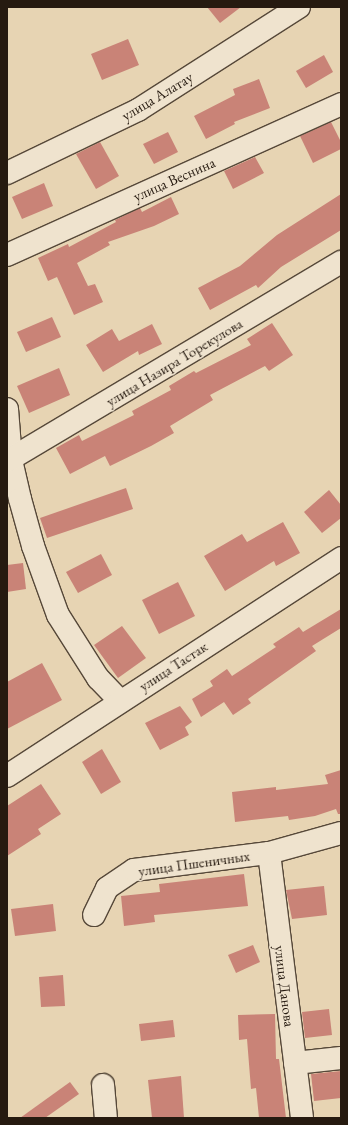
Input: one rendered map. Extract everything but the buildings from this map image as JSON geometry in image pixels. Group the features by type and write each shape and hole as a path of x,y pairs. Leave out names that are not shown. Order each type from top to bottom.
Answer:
{"street":[{"name":"улица Алатау","path":"7,173 138,110 299,7"},
{"name":"улица Веснина","path":"8,253 341,104"},
{"name":"улица Назира Торекулова","path":"9,461 341,262"},
{"path":"7,409 9,461 33,546 58,615 98,678 120,701"},
{"name":"улица Тастак","path":"7,776 341,558"},
{"name":"улица Пшеничных","path":"94,915 107,888 134,870 268,853 341,833"},
{"name":"улица Данова","path":"268,853 302,1118"},
{"path":"295,1063 341,1058"},
{"path":"102,1085 106,1118"}]}
